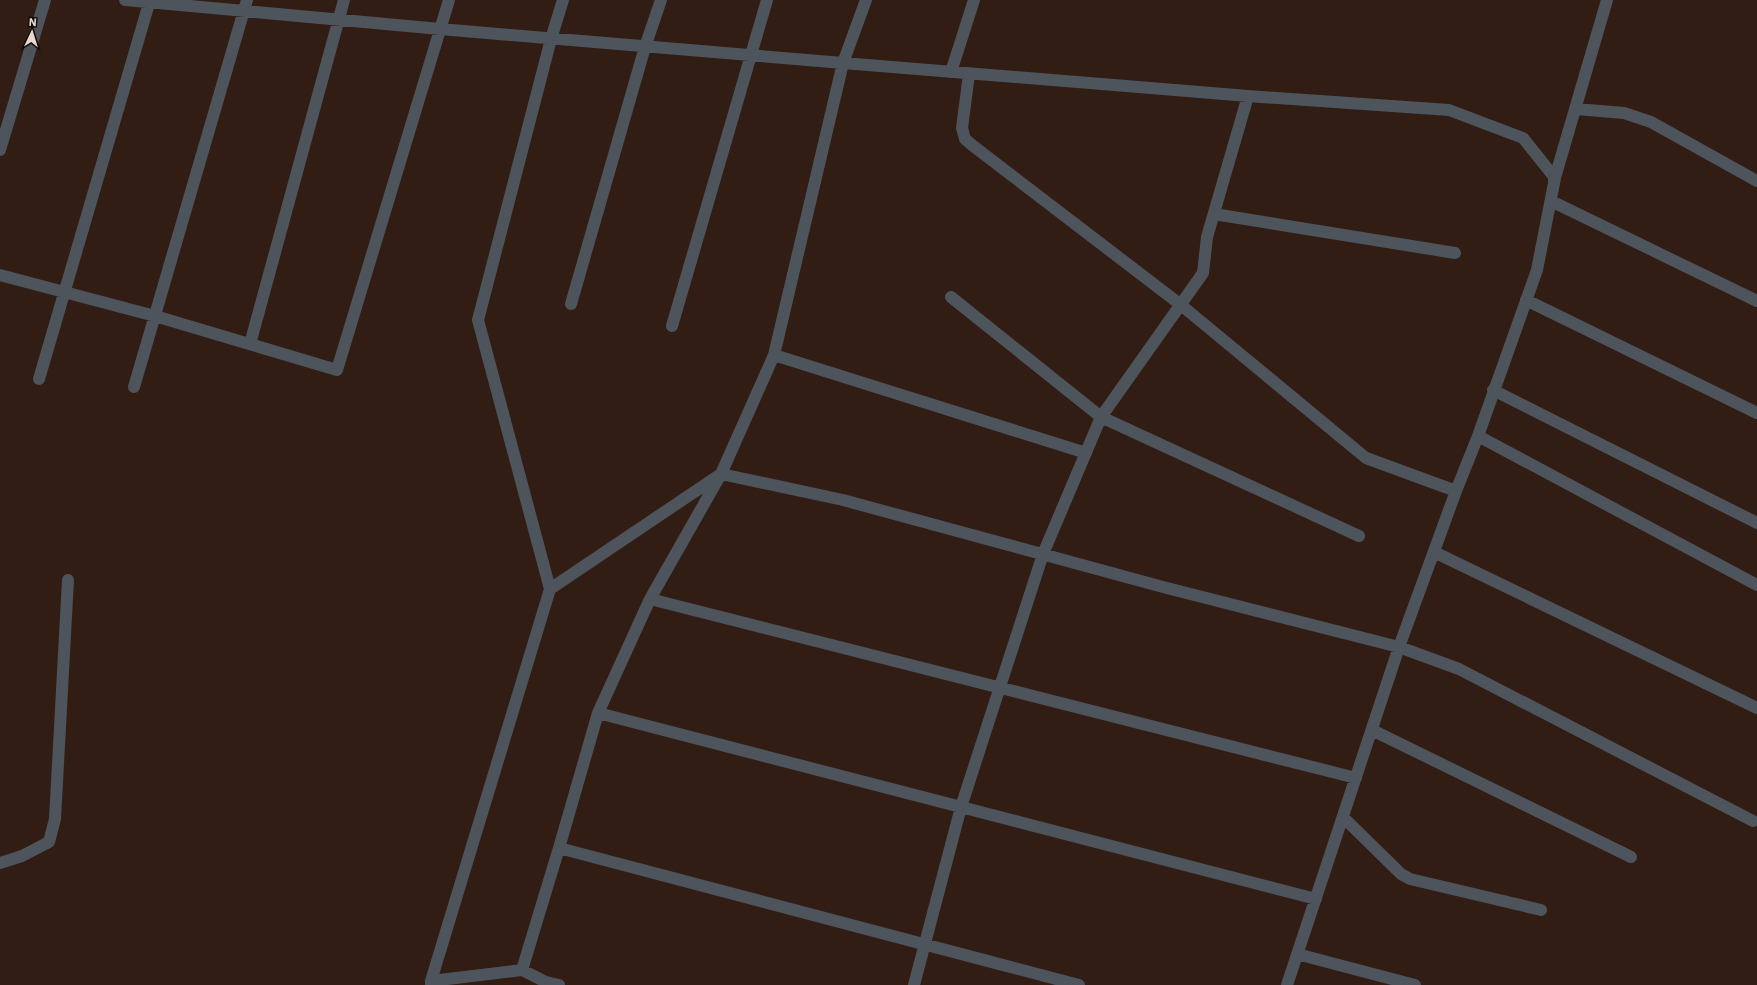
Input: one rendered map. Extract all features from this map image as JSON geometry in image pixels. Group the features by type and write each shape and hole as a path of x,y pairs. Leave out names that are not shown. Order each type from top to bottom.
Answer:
{"street":[{"path":"0,150 45,0"},
{"path":"125,0 245,6 338,20 552,39 969,74 1449,110 1523,138 1555,178 1554,181"},
{"path":"250,344 344,0"},
{"path":"0,275 155,316 338,370 449,0"},
{"path":"559,985 546,982 522,970 431,983 550,589 478,320 563,0"},
{"path":"571,304 645,47 661,0"},
{"path":"672,326 767,0"},
{"path":"522,970 560,848 598,712 650,599 721,474 774,355 843,63 866,0"},
{"path":"951,72 974,0"},
{"path":"1287,985 1399,647 1456,491 1478,436 1493,390 1537,270 1554,181 1607,0"},
{"path":"39,379 149,1"},
{"path":"134,387 245,6"},
{"path":"969,74 962,128 965,139 1181,305 1366,458 1456,491"},
{"path":"914,985 961,807 1042,554 1101,417 1203,273 1207,237 1248,96"},
{"path":"1576,109 1624,113 1651,122 1757,181"},
{"path":"1551,201 1757,301"},
{"path":"1214,214 1455,253"},
{"path":"951,297 1101,417 1359,536"},
{"path":"1526,300 1757,413"},
{"path":"774,355 1086,454"},
{"path":"1493,390 1757,522"},
{"path":"1478,436 1757,585"},
{"path":"550,589 721,474 843,500 1042,554 1399,647 1458,669 1753,821"},
{"path":"1434,552 1757,708"},
{"path":"0,863 22,856 48,842 55,820 68,580"},
{"path":"650,599 1356,778"},
{"path":"598,712 1316,899"},
{"path":"1372,730 1631,857"},
{"path":"1343,817 1401,874 1410,879 1541,910"},
{"path":"560,848 1079,985"},
{"path":"1297,954 1415,985"}]}
